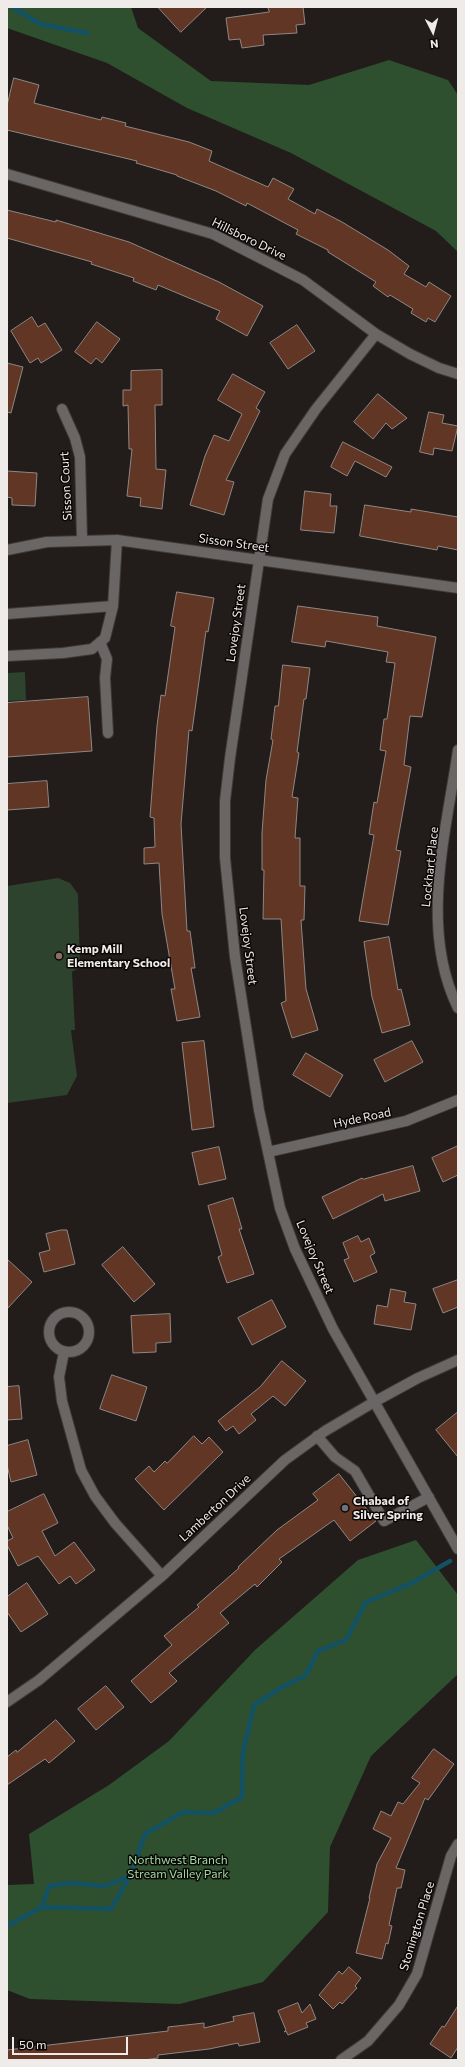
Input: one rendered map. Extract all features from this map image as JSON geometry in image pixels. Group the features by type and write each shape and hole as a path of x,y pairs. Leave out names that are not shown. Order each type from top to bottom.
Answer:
{"street":[{"name":"Hillsboro Drive","path":"7,174 213,234 303,280 376,334 410,354 439,368 458,374"},
{"name":"Lovejoy Street","path":"376,334 316,409 285,454 268,499 229,765 225,801 225,858 235,957 259,1110 280,1208 295,1248 333,1329 458,1549"},
{"name":"Sisson Court","path":"62,409 75,438 80,458 82,540"},
{"name":"Sisson Street","path":"7,550 47,542 118,540 458,588"},
{"path":"7,656 63,653 92,649 105,638 113,606 118,540"},
{"path":"7,614 113,606"},
{"path":"100,642 107,659 105,678 108,733"},
{"name":"Lockhart Place","path":"458,750 439,878 437,921 439,949 449,990 458,1008"},
{"name":"Hyde Road","path":"268,1152 406,1121 458,1100"},
{"path":"73,1311 85,1318 88,1324 89,1337 82,1348 70,1352 64,1352 52,1344 49,1337 50,1324 59,1314 73,1311"},
{"path":"64,1352 59,1377 62,1401 81,1470 95,1496 114,1523 162,1576"},
{"name":"Lamberton Drive","path":"7,1702 39,1680 162,1576 285,1460 317,1436 374,1402 418,1378 458,1360"},
{"path":"317,1436 335,1457 355,1471 384,1521 429,1497"},
{"name":"Stonington Place","path":"341,2060 368,2041 399,2005 417,1974 451,1856 458,1844"}],"green space":[{"path":"7,7 131,7 138,28 211,81 309,85 389,60 448,80 458,95 458,252 436,231 291,153 187,108 107,63 7,28"},
{"path":"25,672 26,700 7,701 7,673"},
{"path":"58,878 70,883 78,894 80,967 72,972 75,1030 71,1030 77,1076 67,1095 7,1103 7,886"},
{"name":"Northwest Branch Stream Valley Park","path":"416,1540 458,1595 458,1674 371,1756 330,1847 328,1912 263,1982 180,2004 30,1999 7,1990 7,1885 34,1884 29,1834 109,1785 169,1741 255,1650 358,1560"}],"building":[{"path":"158,7 207,7 181,32"},
{"path":"268,7 303,7 305,24 296,25 297,33 263,35 264,45 242,48 240,39 229,40 226,18 269,12"},
{"path":"14,78 39,85 34,103 101,120 102,117 126,123 125,126 189,142 212,151 209,161 268,187 273,178 294,189 288,199 315,214 317,209 342,222 388,250 409,266 404,274 426,287 429,282 451,296 435,322 428,318 426,322 411,313 413,309 390,295 388,297 373,286 376,282 328,252 328,250 296,234 298,230 247,203 246,206 216,191 177,175 136,163 137,161 7,130 7,106"},
{"path":"7,210 56,222 56,220 129,242 219,282 263,306 247,336 216,319 220,311 158,285 156,290 133,281 134,278 91,264 92,262 7,238"},
{"path":"32,317 38,327 45,323 62,350 41,363 38,358 30,363 11,331"},
{"path":"97,322 120,339 102,363 96,358 91,364 75,352"},
{"path":"297,325 315,351 288,369 270,343"},
{"path":"7,363 23,367 11,413 7,412"},
{"path":"162,370 162,405 155,405 156,469 166,470 162,509 140,506 141,498 127,496 132,449 129,449 128,405 123,406 123,390 131,390 131,371"},
{"path":"233,374 265,392 256,408 260,411 226,480 234,482 224,515 190,505 205,456 214,435 229,441 242,414 218,400"},
{"path":"378,394 407,418 392,429 386,423 373,439 354,422"},
{"path":"429,412 444,415 442,423 458,426 452,451 434,448 433,455 420,452"},
{"path":"343,442 392,467 386,477 355,461 347,476 331,467"},
{"path":"7,471 37,473 35,506 12,505 12,498 7,497"},
{"path":"305,491 331,494 330,506 337,506 334,533 301,530"},
{"path":"365,505 411,512 411,509 458,517 458,550 438,546 437,550 360,536"},
{"path":"177,592 214,598 208,632 206,631 192,731 189,730 181,824 187,931 190,931 195,968 191,968 200,1017 177,1021 171,989 175,989 162,914 159,863 144,864 144,848 155,847 154,818 150,817 157,726 161,695 165,696 175,627 171,626"},
{"path":"298,606 378,617 377,626 436,637 422,717 410,716 404,765 411,767 396,850 401,851 388,925 359,921 374,835 369,834 374,802 377,803 386,751 380,750 384,719 387,719 395,663 386,662 388,652 326,641 325,647 292,642"},
{"path":"283,665 310,668 306,699 304,699 297,752 299,753 292,797 298,798 295,838 300,838 300,886 305,886 304,920 301,920 306,989 318,1030 292,1038 281,1003 286,1001 281,919 263,919 264,870 262,870 262,833 266,780 273,740 271,739 275,706 278,706"},
{"path":"88,697 92,751 7,757 7,703"},
{"path":"47,781 49,807 7,810 7,784"},
{"path":"389,937 398,990 401,989 410,1025 382,1033 372,997 364,942"},
{"path":"204,1041 214,1127 192,1130 182,1043"},
{"path":"412,1041 423,1062 385,1082 374,1060"},
{"path":"306,1053 343,1075 330,1097 293,1075"},
{"path":"458,1146 458,1175 443,1182 432,1158"},
{"path":"219,1147 226,1179 199,1185 192,1153"},
{"path":"413,1166 420,1191 385,1201 383,1194 333,1219 322,1197 362,1178 363,1179"},
{"path":"233,1198 242,1229 239,1229 254,1274 227,1283 218,1257 222,1255 208,1206"},
{"path":"67,1230 75,1264 44,1272 39,1253 50,1250 46,1234"},
{"path":"358,1236 361,1242 369,1238 375,1253 370,1256 377,1272 354,1282 344,1260 349,1258 343,1243"},
{"path":"123,1247 155,1284 134,1302 102,1265"},
{"path":"7,1259 32,1282 7,1309"},
{"path":"458,1280 458,1307 443,1313 433,1289"},
{"path":"391,1289 406,1292 404,1302 416,1304 411,1330 374,1324 377,1305 387,1307"},
{"path":"272,1300 286,1327 252,1345 238,1318"},
{"path":"170,1314 171,1342 156,1343 156,1352 133,1353 131,1316"},
{"path":"282,1361 306,1381 285,1406 273,1396 251,1414 256,1420 239,1434 233,1426 226,1431 218,1421 260,1387"},
{"path":"112,1375 147,1387 136,1421 100,1409"},
{"path":"19,1386 22,1419 7,1420 7,1387"},
{"path":"458,1412 458,1457 436,1430"},
{"path":"194,1436 202,1444 209,1437 223,1452 164,1510 135,1479 149,1466 154,1472 165,1461 167,1463"},
{"path":"28,1440 37,1475 11,1482 7,1465 7,1446"},
{"path":"339,1474 376,1521 350,1541 334,1520 279,1559 282,1562 257,1587 255,1584 220,1613 229,1623 169,1673 177,1681 151,1703 131,1681 172,1645 164,1636 199,1607 197,1605 239,1568 238,1567 277,1530 318,1500 313,1494"},
{"path":"44,1494 58,1523 42,1531 55,1556 74,1542 95,1570 76,1584 70,1576 59,1584 38,1556 18,1566 7,1545 7,1541 13,1538 7,1525 7,1512"},
{"path":"27,1583 48,1614 21,1632 7,1612 7,1597"},
{"path":"106,1686 124,1707 96,1730 78,1709"},
{"path":"56,1720 75,1741 49,1763 45,1759 7,1785 7,1757 16,1750 17,1752"},
{"path":"434,1749 454,1764 428,1800 425,1798 396,1868 405,1870 401,1888 397,1888 389,1925 392,1926 388,1944 386,1943 382,1959 356,1953 377,1864 391,1838 373,1829 381,1811 391,1816 398,1802 403,1804 420,1783 412,1778"},
{"path":"349,1967 361,1978 355,1986 357,1988 342,2004 340,2002 333,2009 319,1995 339,1971 342,1974"},
{"path":"298,2003 302,2013 310,2004 316,2019 306,2023 308,2027 288,2035 286,2031 284,2032 286,2030 278,2011"},
{"path":"458,2006 458,2047 451,2058 430,2044"},
{"path":"254,2013 260,2042 239,2046 238,2043 209,2049 158,2055 158,2058 144,2060 7,2060 7,2050 168,2031 168,2027 204,2023 204,2028 234,2021 233,2017"}],"waterway":[{"path":"12,7 40,24 87,33"},
{"path":"7,1926 42,1907 111,1909 130,1876 145,1834 183,1812 214,1813 242,1797 243,1752 254,1705 281,1688 306,1675 318,1651 346,1640 366,1602 412,1583 450,1561"},
{"path":"42,1907 49,1886 70,1883 105,1886 130,1876"}],"place":[{"name":"Kemp Mill Elementary School","path":"59,956"},
{"name":"Chabad of Silver Spring","path":"345,1508"}]}
